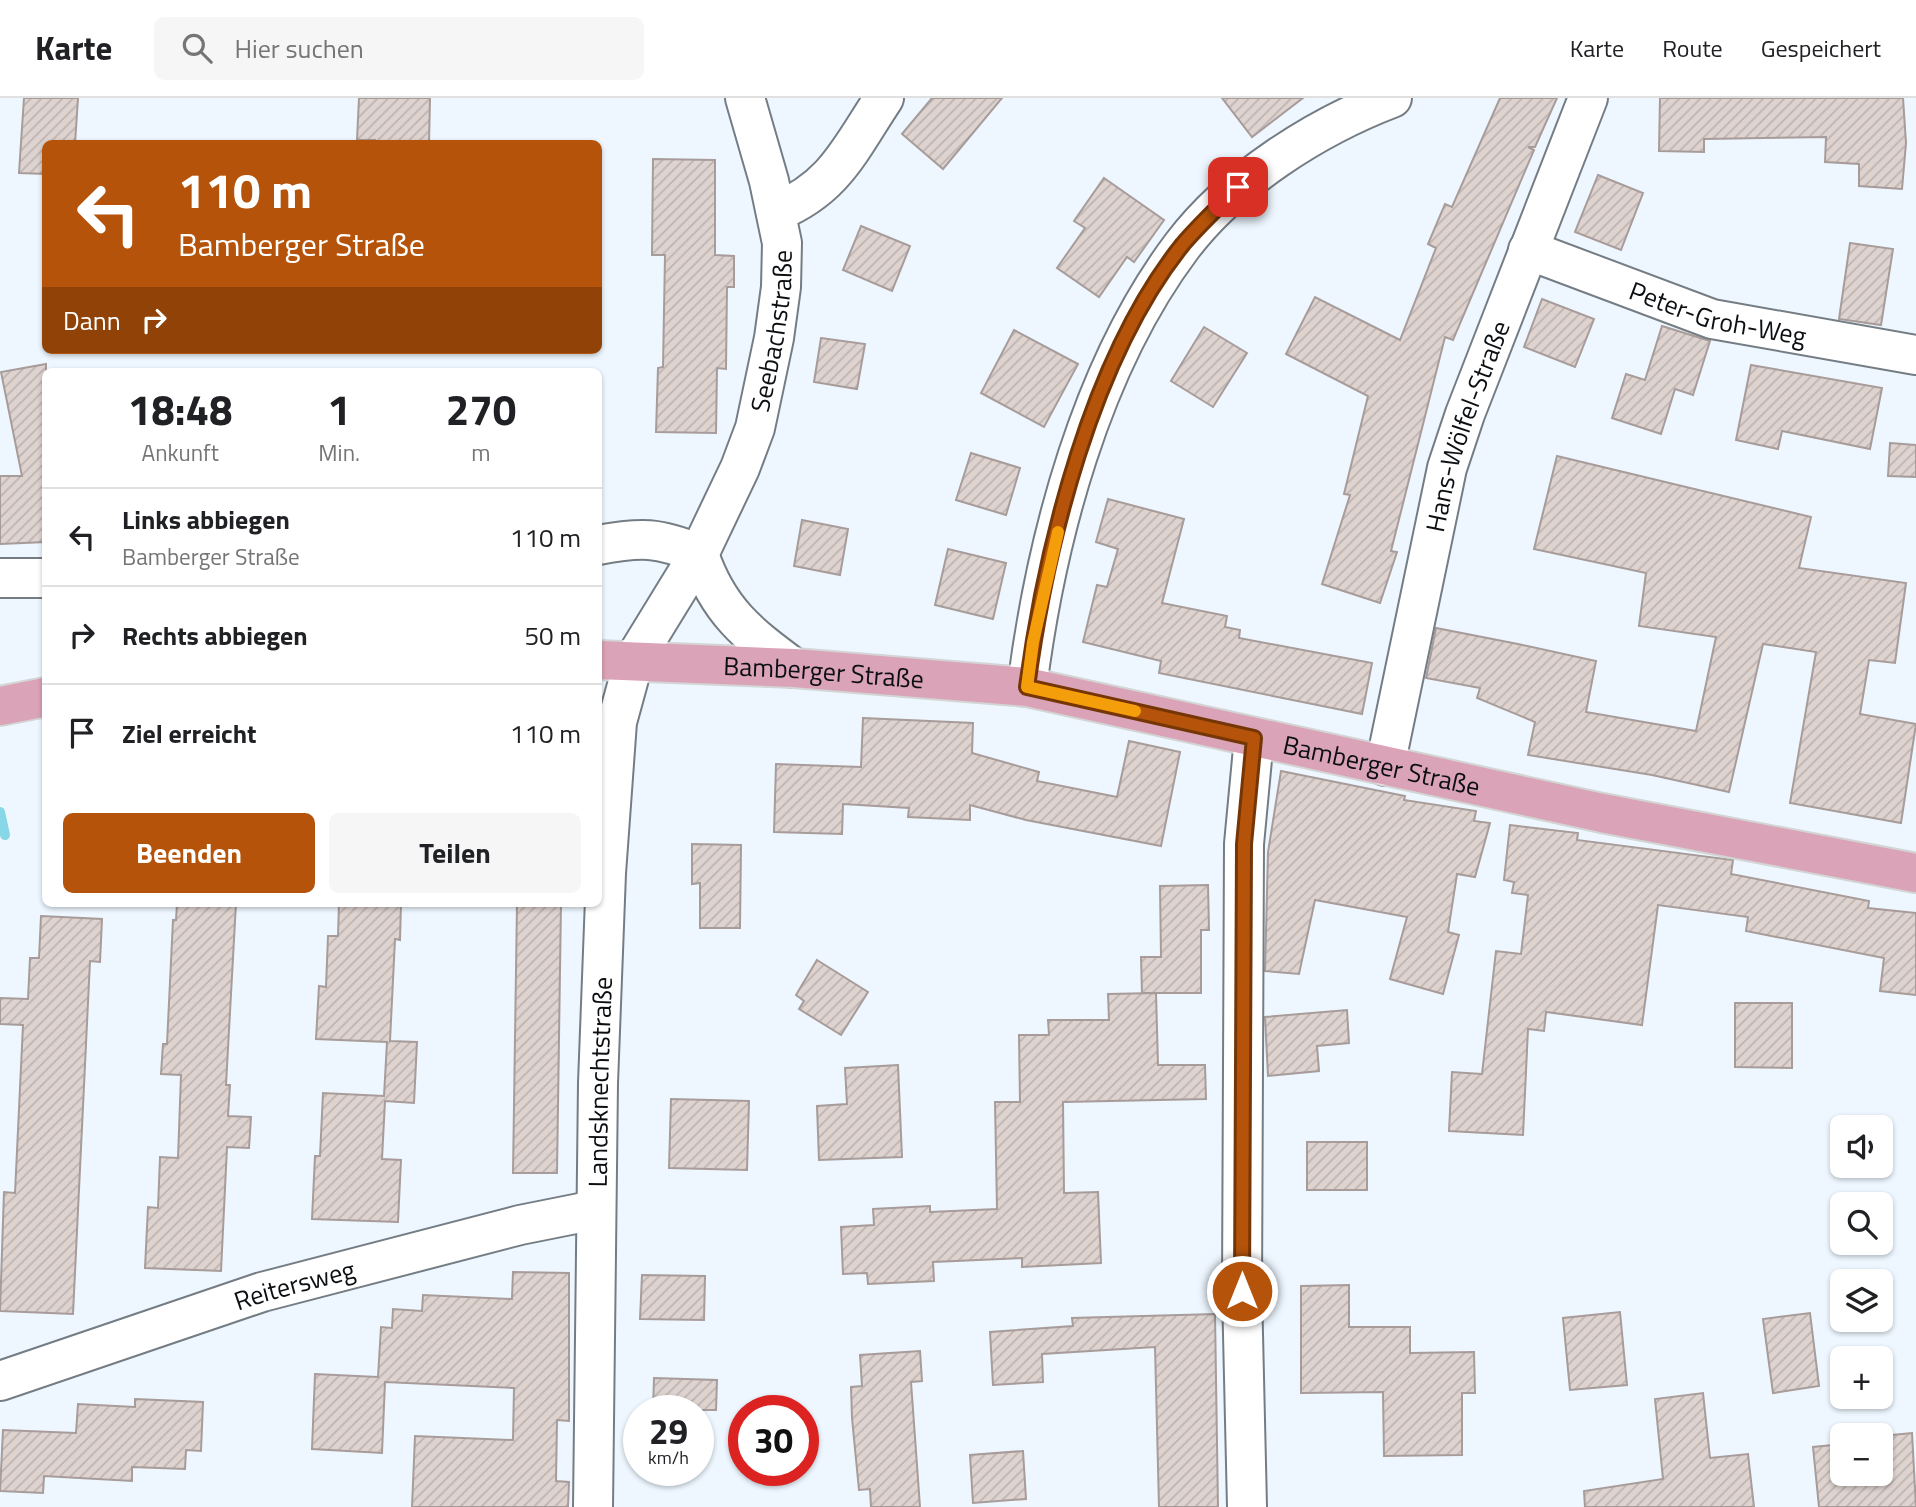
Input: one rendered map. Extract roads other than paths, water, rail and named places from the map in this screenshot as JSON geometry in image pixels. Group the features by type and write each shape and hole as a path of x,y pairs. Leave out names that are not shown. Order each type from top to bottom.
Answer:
{"main road":[{"name":"Bamberger Straße","path":"616,660 794,668 1027,687 1602,813 1916,873"},
{"path":"0,706 42,698"}],"street":[{"name":"Seebachstraße","path":"616,660 699,554 740,468 755,428 781,287 782,243 745,98"},
{"path":"776,212 804,200 834,173 884,98"},
{"path":"1027,687 1033,642 1052,556 1083,442 1135,318 1183,245 1238,187 1306,141 1392,98"},
{"name":"Hans-Wölfel-Straße","path":"1385,766 1447,468 1588,98"},
{"name":"Peter-Groh-Weg","path":"1528,250 1712,319 1916,355"},
{"path":"602,544 640,537 665,540 699,554 708,583 727,612 754,638 794,668"},
{"path":"0,578 42,578"},
{"name":"Landsknechtstraße","path":"593,1507 595,1210 606,873 617,722 616,660"},
{"path":"1247,1507 1242,1291 1244,844 1254,738"},
{"name":"Reitersweg","path":"0,1381 262,1292 520,1225 595,1210"}],"waterway":[{"path":"0,812 5,835"}]}
